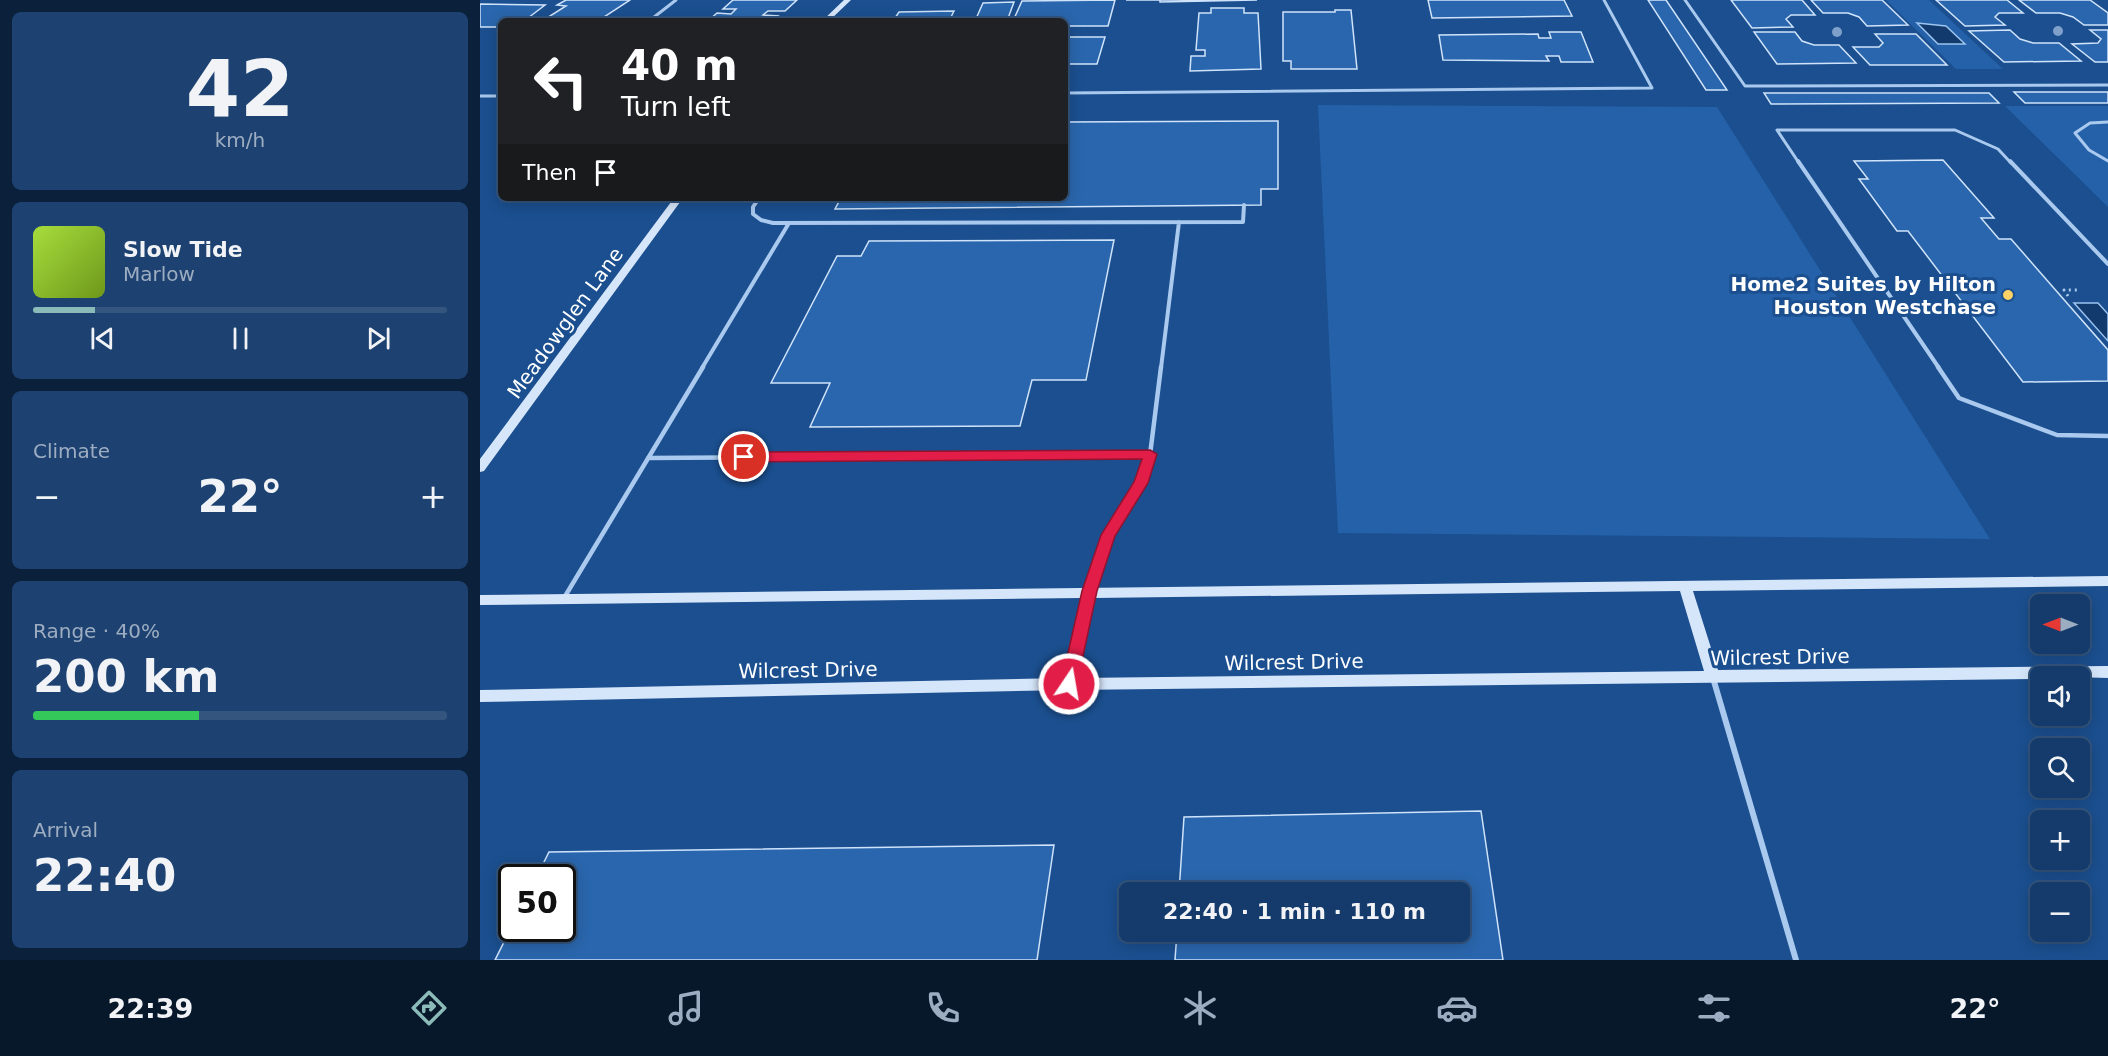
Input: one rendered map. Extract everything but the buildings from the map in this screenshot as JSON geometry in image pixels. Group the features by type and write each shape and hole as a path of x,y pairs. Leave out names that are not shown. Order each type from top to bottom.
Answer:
{"main road":[{"path":"828,18 848,0"},
{"name":"Meadowglen Lane","path":"480,468 677,201"},
{"path":"480,600 562,601 1089,591 2108,581"},
{"path":"1685,586 1713,678"},
{"path":"1069,684 1089,591"},
{"name":"Wilcrest Drive","path":"480,696 1069,684 2108,672"}],"lane":[{"path":"653,18 676,0"},
{"path":"1068,93 1652,88 1604,0"},
{"path":"1684,0 1745,86 2108,85"},
{"path":"480,96 498,96"},
{"path":"2108,122 2081,126 2075,133 2080,143 2090,152 2108,161"},
{"path":"2108,264 1998,149 1954,130 1777,130 1959,398 2057,435 2108,436"},
{"path":"757,201 753,207 753,214 761,220 789,223 1243,222 1244,205"},
{"path":"1089,591 1108,535 1141,483 1150,454 1179,222"},
{"path":"562,601 789,223"},
{"path":"648,458 1150,454"},
{"path":"1713,678 1796,960"}],"path":[{"path":"2068,296 2064,290 2079,290"}],"shaded area":[{"path":"1886,0 1929,0 2003,69 1956,69"},
{"path":"1917,23 1946,26 1965,44 1938,44"},
{"path":"1318,105 1717,107 1990,539 1338,533"},
{"path":"2005,106 2108,106 2108,207"},
{"path":"2074,303 2098,303 2108,314 2108,341"}],"place":[{"name":"Home2 Suites by Hilton Houston Westchase","path":"2008,295"}],"route":[{"path":"744,457 1150,454 1141,483 1108,535 1089,591 1069,684"}]}
